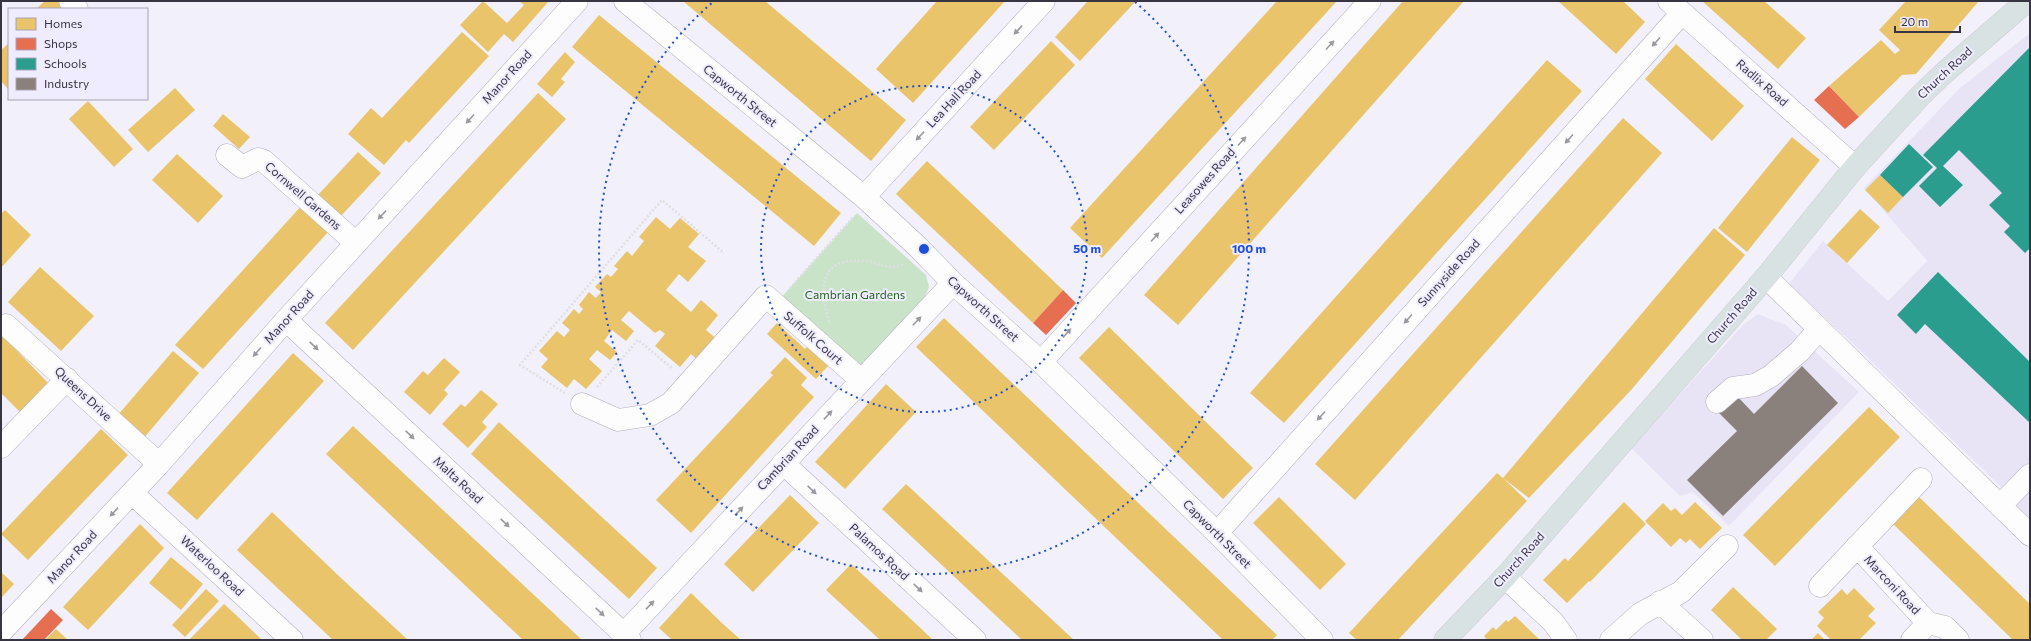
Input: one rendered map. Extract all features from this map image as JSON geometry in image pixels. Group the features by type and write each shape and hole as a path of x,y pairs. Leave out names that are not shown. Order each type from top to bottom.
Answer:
{"main road":[{"name":"Church Road","path":"1445,640 1505,577 1766,277 1855,167 1940,76 2027,1"}],"street":[{"name":"Manor Road","path":"1,632 159,464 286,320 577,1"},
{"name":"Capworth Street","path":"625,1 867,200 918,247 953,283 1041,362 1217,533 1322,640"},
{"name":"Lea Hall Road","path":"867,200 1044,1"},
{"name":"Leasowes Road","path":"1041,362 1370,1"},
{"name":"Radlix Road","path":"1675,7 1855,167"},
{"name":"Sunnyside Road","path":"1217,533 1675,7"},
{"name":"Cornwell Gardens","path":"227,155 242,167 258,159 264,161 356,243"},
{"path":"1766,277 2030,535"},
{"name":"Cambrian Road","path":"627,637 783,463 953,283"},
{"name":"Suffolk Court","path":"690,383 766,296 861,380"},
{"name":"Malta Road","path":"286,320 627,637"},
{"name":"Queens Drive","path":"6,325 159,464"},
{"path":"1717,402 1734,388 1755,385 1771,376 1800,351 1819,330"},
{"path":"1,447 67,379"},
{"path":"582,404 618,420 650,415 671,403 690,383"},
{"name":"Palamos Road","path":"783,463 975,640"},
{"path":"2000,506 2030,475"},
{"name":"Marconi Road","path":"1820,586 1920,479"},
{"name":"Waterloo Road","path":"132,493 292,640"},
{"path":"1611,640 1640,614 1681,592 1727,546"},
{"name":"Marconi Road","path":"1857,546 1928,623 1945,627 1958,640"},
{"path":"1505,577 1553,622 1566,640"},
{"path":"1660,602 1702,640"},
{"name":"Marconi Road","path":"1912,640 1928,623"}],"path":[{"path":"690,383 638,340 582,404 520,365 662,200 724,253"},
{"path":"790,288 867,200"},
{"path":"831,326 824,295 824,278 829,271 836,265 855,261 874,263 893,268 899,267 918,247"}],"shaded area":[{"path":"2030,33 2030,521 2000,486 1866,356 1789,284 1823,241 1888,301 1927,261 1930,264 1864,188 1960,88"},
{"path":"1758,314 1786,325 1859,392 1729,526 1693,492 1680,496 1631,448 1744,324"}],"green space":[{"name":"Cambrian Gardens","path":"857,213 926,275 929,287 924,299 858,369 779,300"}],"building: Homes":[{"path":"45,1 64,1 70,8 37,8"},
{"path":"483,1 507,23 524,5 519,1 549,1 513,42 504,34 488,52 460,25"},
{"path":"683,1 765,1 906,120 871,161"},
{"path":"937,1 1005,1 913,103 876,69"},
{"path":"1088,1 1136,1 1080,61 1055,37"},
{"path":"1277,1 1337,1 1102,258 1070,228"},
{"path":"1403,1 1464,1 1178,325 1144,295"},
{"path":"1558,1 1623,1 1645,22 1616,54"},
{"path":"1702,1 1764,1 1806,38 1778,69"},
{"path":"1906,1 1979,1 1916,74 1902,75 1859,117 1829,86 1881,40 1895,54 1900,50 1879,30"},
{"path":"599,15 841,213 814,246 572,47"},
{"path":"462,32 489,56 409,143 406,140 384,165 348,134 371,108 382,118"},
{"path":"1051,41 1075,65 994,150 970,127"},
{"path":"8,44 8,89 1,81 1,50"},
{"path":"1676,44 1744,106 1712,141 1645,79"},
{"path":"565,52 575,62 561,79 565,82 552,97 537,84"},
{"path":"1547,60 1582,91 1284,423 1250,393"},
{"path":"175,88 195,110 148,152 128,130"},
{"path":"538,93 566,119 353,350 325,323"},
{"path":"88,101 133,149 114,167 69,119"},
{"path":"223,114 250,137 239,149 213,126"},
{"path":"1623,118 1662,153 1355,500 1315,464"},
{"path":"1792,137 1820,160 1747,252 1718,228"},
{"path":"358,152 381,173 340,217 317,196"},
{"path":"177,154 223,196 198,223 152,180"},
{"path":"927,161 1063,290 1033,323 896,194"},
{"path":"1880,175 1903,197 1888,213 1865,190"},
{"path":"303,204 330,230 203,369 175,345"},
{"path":"1860,209 1880,227 1847,263 1827,245"},
{"path":"5,210 31,235 1,268 1,214"},
{"path":"656,217 670,229 680,218 699,234 688,247 706,261 688,282 679,274 666,290 691,312 701,300 718,315 706,330 718,340 700,362 691,354 680,367 655,346 665,334 660,330 655,333 629,311 621,320 634,331 626,341 612,330 604,341 617,352 610,360 597,350 589,359 602,371 586,389 574,379 567,388 541,367 548,359 539,351 557,331 564,337 570,330 562,323 574,309 579,314 583,309 579,305 589,292 596,298 601,292 595,287 607,274 611,277 618,269 614,266 627,251 632,256 644,241 639,237"},
{"path":"1714,228 1745,255 1632,389 1529,498 1503,478"},
{"path":"40,267 94,316 61,351 8,302"},
{"path":"944,318 1277,635 1272,640 1223,640 916,347"},
{"path":"777,323 805,349 807,347 828,366 816,379 767,334"},
{"path":"1109,327 1253,468 1223,499 1079,358"},
{"path":"1,334 50,385 21,413 1,393"},
{"path":"173,351 199,373 143,439 117,416"},
{"path":"293,353 324,381 197,520 167,493"},
{"path":"785,357 807,378 801,385 814,397 691,533 656,500 773,375 770,373"},
{"path":"444,358 460,372 444,390 448,394 430,415 404,392 423,371 428,375"},
{"path":"886,384 916,412 845,489 815,462"},
{"path":"481,390 498,404 482,422 487,427 468,448 442,424 461,404 465,407"},
{"path":"1869,407 1900,437 1775,566 1743,535"},
{"path":"499,422 657,568 629,599 471,454"},
{"path":"353,426 582,640 523,640 326,454"},
{"path":"101,429 128,455 28,560 1,534"},
{"path":"1497,473 1527,501 1398,640 1357,640 1349,633"},
{"path":"906,484 1074,640 1022,640 882,509"},
{"path":"790,495 819,523 753,592 724,564"},
{"path":"1918,496 2030,604 2030,640 2013,640 1892,523"},
{"path":"1279,497 1346,564 1320,590 1253,523"},
{"path":"1624,502 1646,524 1590,582 1589,581 1567,603 1543,580 1565,558 1568,561"},
{"path":"1695,502 1722,528 1700,549 1690,539 1686,543 1680,538 1671,547 1645,521 1663,503 1671,511 1675,508 1682,515"},
{"path":"272,512 408,640 333,640 237,550"},
{"path":"140,524 164,548 88,630 63,607"},
{"path":"171,557 203,584 181,610 149,583"},
{"path":"851,564 933,640 880,640 826,590"},
{"path":"1,572 14,584 1,598"},
{"path":"1733,587 1777,629 1766,640 1742,640 1711,610"},
{"path":"1854,588 1875,609 1868,616 1876,623 1859,640 1831,640 1817,626 1824,618 1818,612 1842,589 1847,595"},
{"path":"206,589 219,601 185,637 172,625"},
{"path":"691,593 741,640 672,640 659,628"},
{"path":"224,604 235,614 262,640 189,640"},
{"path":"1515,616 1540,640 1487,640 1484,636 1493,627 1496,630 1506,620 1508,622"},
{"path":"56,629 68,640 45,640"},
{"path":"1818,633 1825,640 1811,640"}],"building: Shops":[{"path":"1829,86 1859,117 1845,129 1814,100"},
{"path":"1063,290 1076,303 1046,335 1033,323"},
{"path":"51,609 63,620 44,640 22,640"}],"building: Schools":[{"path":"2030,47 2030,248 2025,253 2004,232 2010,226 1989,205 2002,193 1959,150 1943,166 1963,185 1940,207 1919,186 1937,168 1923,155"},
{"path":"1909,144 1933,167 1903,197 1880,175"},
{"path":"1938,272 2030,362 2030,423 1925,324 1916,334 1897,315"}],"building: Industry":[{"path":"1802,366 1838,403 1723,516 1687,480 1737,431 1719,413 1737,396 1754,414"}]}
